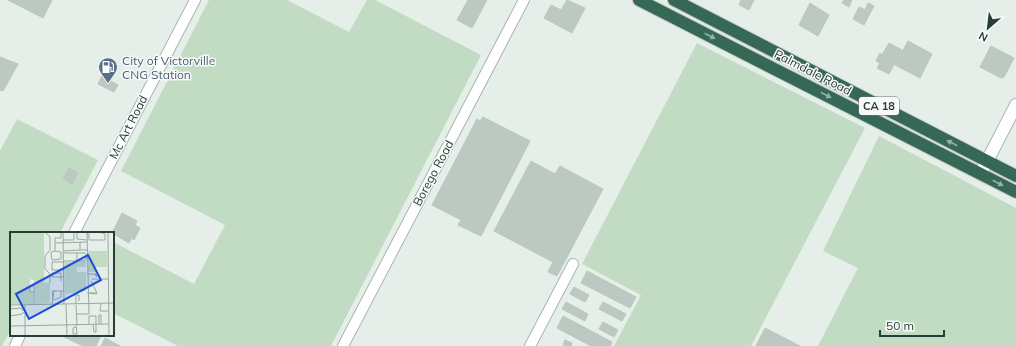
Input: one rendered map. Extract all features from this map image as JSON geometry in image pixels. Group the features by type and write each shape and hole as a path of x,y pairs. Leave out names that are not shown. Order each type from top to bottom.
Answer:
{"highway":[{"name":"Palmdale Road","path":"639,0 1016,192"},
{"name":"Palmdale Road","path":"674,0 1016,176"}],"street":[{"name":"Mc Art Road","path":"75,232 195,0"},
{"name":"Borego Road","path":"343,346 524,0"},
{"path":"981,173 1016,105"},
{"path":"530,346 573,264"},
{"path":"15,346 20,336"}],"green space":[{"path":"209,0 287,0 349,32 367,0 375,0 481,55 331,346 178,346 114,314 114,243 194,284 225,225 121,171"},
{"path":"697,43 865,128 751,346 614,346 641,295 582,264"},
{"path":"17,119 98,160 61,232 10,232 10,331 2,346 0,346 0,151"},
{"path":"879,136 1016,208 1016,346 818,346 858,268 823,251"}],"building":[{"path":"8,0 52,0 43,18"},
{"path":"468,0 487,0 472,28 457,20"},
{"path":"567,0 585,8 572,33 544,18 551,5 561,10"},
{"path":"741,0 754,0 749,10 739,5"},
{"path":"844,0 852,0 849,7 842,3"},
{"path":"810,3 829,15 818,36 799,25"},
{"path":"868,3 874,6 864,25 853,19 859,7 865,10"},
{"path":"908,41 932,54 920,78 895,65"},
{"path":"889,43 902,50 889,74 877,68 880,63 876,61 880,53 882,55"},
{"path":"991,46 1014,58 1004,77 1001,78 980,67"},
{"path":"0,57 18,64 3,91 0,90"},
{"name":"City of Victorville CNG Station","path":"102,76 118,85 114,92 98,84"},
{"path":"483,117 530,141 481,236 458,225 461,220 432,205 477,119 480,121"},
{"path":"531,161 555,174 560,166 603,189 557,276 548,272 553,262 494,231"},
{"path":"69,168 78,173 72,184 63,179"},
{"path":"122,213 137,221 135,225 140,228 134,240 132,238 129,243 112,232"},
{"path":"587,271 636,297 630,308 581,283"},
{"path":"574,287 589,295 585,302 570,294"},
{"path":"566,302 588,314 585,321 562,309"},
{"path":"603,302 626,314 622,321 599,309"},
{"path":"563,316 612,342 610,346 591,346 557,328"},
{"path":"603,322 618,330 614,337 599,329"},
{"path":"765,328 800,346 756,346"},
{"path":"62,336 101,336 96,346 83,346"},
{"path":"105,338 120,346 101,346"},
{"path":"565,340 572,343 571,346 563,345"}],"place":[{"name":"City of Victorville CNG Station","path":"108,84"}]}
